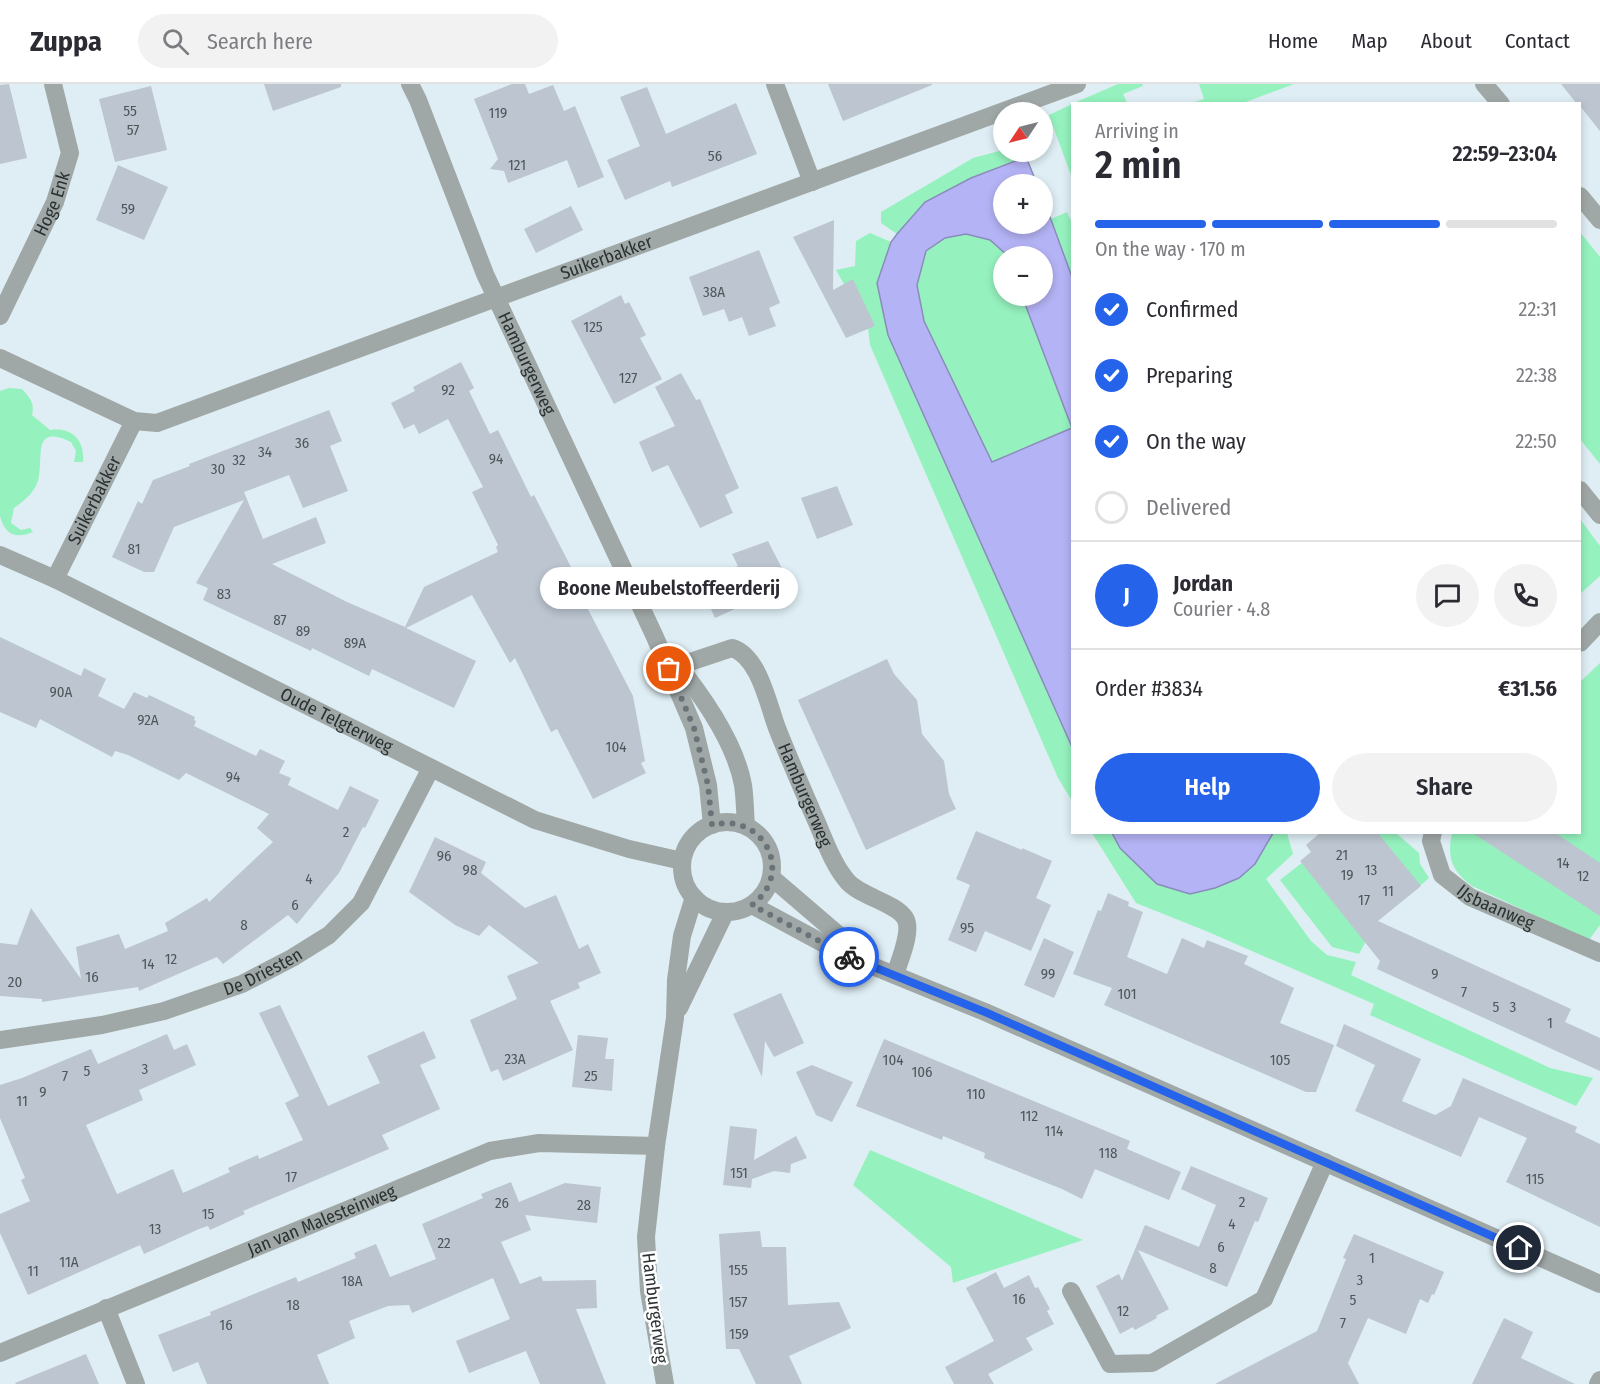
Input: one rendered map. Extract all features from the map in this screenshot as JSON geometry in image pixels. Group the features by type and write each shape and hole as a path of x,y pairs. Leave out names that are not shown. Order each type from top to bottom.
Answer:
{"street":[{"name":"Hoge Enk","path":"0,316 55,202 70,153 53,84"},
{"name":"Hamburgerweg","path":"410,84 485,274 655,637 674,667 694,728 708,785 712,825"},
{"path":"775,84 812,182"},
{"name":"Suikerbakker","path":"0,358 134,421 157,423 1077,84"},
{"path":"1484,84 1499,102"},
{"path":"1581,197 1600,220"},
{"name":"Suikerbakker","path":"55,579 134,421"},
{"path":"1581,491 1600,515"},
{"name":"Oude Telgterweg","path":"0,555 55,579 535,820 629,849 682,861"},
{"path":"1581,642 1600,622"},
{"name":"Hamburgerweg","path":"674,667 732,648 741,650 748,657 792,765 841,874 858,891 898,911 905,917 908,926 906,939 889,972"},
{"name":"Hamburgerweg","path":"674,667 695,686 715,718 730,749 743,784 747,826"},
{"name":"De Driesten","path":"0,1040 102,1025 164,1011 242,984 292,958 329,935 361,903 431,768"},
{"path":"730,822 747,826 766,844 772,860 771,877 762,896 752,905 734,912 725,913 708,908 693,897 685,884 682,861 685,851 695,835 712,825 730,822"},
{"name":"IJsbaanweg","path":"1432,834 1431,841 1442,875 1470,897 1598,949"},
{"path":"771,877 848,945 889,972"},
{"name":"Hamburgerweg","path":"665,1384 649,1291 646,1237 656,1146 675,1018 676,980 682,936 693,897"},
{"path":"752,905 832,949 985,1012 1600,1284"},
{"name":"Hamburgerweg","path":"675,1018 725,913"},
{"name":"Jan van Malesteinweg","path":"0,1353 490,1151 539,1143 656,1146"},
{"path":"1071,1291 1110,1364 1152,1363 1264,1299 1325,1162"},
{"path":"106,1308 136,1384"},
{"path":"1598,1384 1600,1380"}],"green space":[{"path":"1118,84 1142,84 1143,86 1123,94 1127,102 1076,102"},
{"path":"1199,84 1294,84 1246,102 1194,102 1204,99"},
{"path":"1071,104 1071,175 1053,126 1053,113"},
{"path":"993,153 993,162 1013,162 971,178 925,202 897,234 881,223 881,212 973,158"},
{"path":"1067,212 1071,221 1071,274 1053,225 1053,218"},
{"path":"870,233 891,242 877,283 888,335 1071,745 1071,799 1058,778 870,345 868,327 836,270 855,266 856,241"},
{"path":"1581,233 1600,257 1600,464 1581,440"},
{"path":"966,234 990,240 997,246 993,246 993,306 1026,306 1071,428 992,463 924,321 917,285 926,251 945,238"},
{"path":"9,388 22,389 31,401 32,415 50,430 65,431 76,437 83,454 83,462 74,462 76,451 71,442 59,437 45,439 42,444 36,486 14,508 11,523 21,530 30,528 33,532 21,535 8,531 0,516 0,391"},
{"path":"1581,520 1600,546 1600,576 1581,593"},
{"path":"1600,663 1600,925 1589,940 1472,886 1455,869 1450,849 1452,834 1581,834 1581,681"},
{"path":"1093,834 1113,834 1120,848 1287,834 1293,854 1266,879 1311,941 1327,955 1356,962 1351,975 1550,1068 1593,1078 1576,1106 1370,1015 1374,1004 1136,903"},
{"path":"1377,834 1397,834 1419,853 1420,864 1429,878 1415,890"},
{"path":"1303,862 1369,935 1359,954 1332,947 1280,880"},
{"path":"870,1150 1083,1240 953,1283 951,1267 853,1185"}],"water":[{"path":"1013,162 1028,162 1033,174 993,174 993,234 1053,234 1053,225 1071,274 1071,425 1026,306 1053,306 1053,246 997,246 990,240 966,234 945,238 926,251 917,285 924,321 992,462 1071,428 1071,745 888,335 877,283 891,242 925,202 971,178"},
{"path":"1113,834 1272,834 1255,864 1239,878 1215,888 1190,894 1157,884 1120,848"}],"building":[{"path":"9,84 27,158 0,164 0,85"},
{"path":"264,84 341,84 341,87 273,111"},
{"path":"512,84 525,84 529,94 553,85 564,111 575,106 604,177 578,188 567,160 508,183 504,171 490,169 498,159 474,99"},
{"path":"828,84 932,84 932,85 843,121"},
{"path":"1561,84 1600,84 1600,131 1581,107 1581,102 1575,102"},
{"path":"151,86 167,150 115,162 99,99"},
{"path":"647,87 666,134 736,103 757,154 672,187 670,181 625,200 607,160 640,146 620,97"},
{"path":"118,165 168,187 144,240 96,220"},
{"path":"571,206 583,230 536,253 524,229"},
{"path":"834,220 833,290 853,279 875,326 846,338 793,237"},
{"path":"759,250 780,303 769,308 776,326 749,336 742,317 729,322 724,309 703,316 689,277"},
{"path":"621,295 625,304 629,302 646,335 640,338 662,379 614,404 571,321"},
{"path":"461,362 474,388 469,391 490,434 498,430 531,497 534,495 589,602 585,604 633,696 645,761 641,763 646,773 593,799 557,729 551,732 515,658 510,663 472,595 406,628 476,661 454,708 372,669 369,676 203,600 208,588 196,583 244,500 174,527 154,572 144,572 112,557 138,501 142,504 153,480 329,410 342,441 330,446 348,491 303,508 289,475 244,492 263,539 316,517 326,543 272,564 347,602 405,627 424,587 498,552 496,547 498,545 472,492 483,487 448,419 419,434 414,424 404,429 391,403 415,391 413,387"},
{"path":"681,373 696,400 700,399 739,488 725,495 733,513 700,528 668,465 652,472 639,442 675,426 655,387"},
{"path":"837,486 853,525 817,539 801,498"},
{"path":"768,541 790,584 715,618 699,583 738,566 732,554"},
{"path":"0,637 81,676 84,668 106,679 98,696 124,709 134,692 147,698 149,695 195,717 194,726 256,756 260,749 285,761 279,773 291,778 288,785 338,810 350,786 379,800 339,873 297,924 288,915 223,964 217,957 139,991 138,987 42,1002 42,999 0,996 0,943 17,945 31,908 81,979 76,947 119,934 125,949 168,931 165,923 207,898 209,902 273,842 257,828 269,814 186,773 179,780 128,755 115,751 112,757 40,719 36,728 0,712"},
{"path":"887,659 894,674 917,700 922,734 944,761 949,794 956,809 866,850 798,700"},
{"path":"976,831 1052,861 1036,898 1051,905 1031,951 985,931 976,952 948,940 970,885 956,879"},
{"path":"1319,834 1379,834 1421,886 1378,921 1571,1009 1565,1022 1600,1038 1600,1071 1377,969 1380,961 1300,861 1311,852 1306,845"},
{"path":"1474,834 1557,834 1600,863 1600,916"},
{"path":"435,837 486,862 481,873 525,908 556,895 579,949 588,944 601,973 578,983 580,988 550,1001 573,1050 503,1081 498,1069 491,1072 470,1020 517,999 507,976 539,963 489,925 479,936 455,925 409,892"},
{"path":"1108,893 1129,902 1128,906 1143,912 1127,957 1167,974 1182,938 1204,948 1207,940 1248,956 1244,964 1294,988 1280,1023 1334,1045 1316,1092 1306,1092 1104,1005 1112,988 1073,974 1098,910 1101,911"},
{"path":"1044,938 1074,952 1054,998 1024,985"},
{"path":"781,993 804,1043 774,1057 765,1041 762,1077 733,1014"},
{"path":"280,1005 328,1106 380,1083 367,1056 424,1031 436,1058 420,1065 440,1109 382,1135 389,1149 243,1211 245,1214 210,1230 208,1226 199,1229 144,1254 140,1245 28,1295 0,1233 0,1214 30,1201 21,1180 25,1178 0,1118 0,1085 91,1049 98,1064 167,1034 174,1050 187,1044 196,1065 139,1090 143,1100 86,1125 117,1194 173,1169 183,1193 230,1172 228,1168 258,1155 259,1159 303,1140 285,1103 299,1096 259,1013"},
{"path":"1344,1024 1421,1059 1402,1101 1435,1115 1451,1106 1463,1078 1577,1127 1575,1132 1600,1144 1600,1227 1506,1182 1527,1138 1479,1117 1461,1157 1355,1111 1375,1065 1336,1046"},
{"path":"578,1035 608,1038 605,1059 614,1059 612,1091 572,1087"},
{"path":"884,1039 1130,1141 1127,1149 1181,1172 1169,1200 1095,1169 1082,1199 984,1158 985,1153 943,1136 942,1140 856,1106"},
{"path":"812,1065 853,1082 832,1122 816,1115 796,1072"},
{"path":"730,1126 757,1129 754,1160 796,1136 807,1158 791,1164 790,1173 774,1171 752,1179 751,1188 723,1185"},
{"path":"1191,1166 1268,1198 1258,1222 1255,1221 1227,1287 1138,1250 1169,1309 1135,1330 1133,1327 1120,1334 1096,1286 1119,1274 1122,1281 1145,1225 1199,1247 1216,1205 1181,1189"},
{"path":"511,1182 519,1202 565,1183 601,1187 597,1223 525,1215 531,1230 501,1242 520,1284 541,1276 543,1281 596,1280 597,1308 576,1309 606,1384 540,1384 526,1351 469,1373 456,1341 510,1319 493,1278 412,1313 409,1305 388,1306 349,1321 355,1338 317,1355 329,1384 207,1384 198,1362 173,1372 158,1335 211,1315 210,1312 296,1277 298,1282 356,1258 354,1253 376,1244 390,1277 436,1259 422,1224 483,1198 481,1194"},
{"path":"760,1231 762,1247 786,1247 788,1305 839,1302 851,1328 789,1356 802,1384 756,1384 739,1349 726,1349 719,1234"},
{"path":"1354,1234 1444,1272 1428,1303 1420,1299 1406,1334 1368,1318 1348,1363 1359,1384 1215,1384 1317,1331"},
{"path":"996,1272 1004,1288 1029,1275 1050,1309 1047,1311 1054,1324 1026,1338 1033,1350 988,1374 994,1384 954,1384 945,1367 994,1341 966,1288"},
{"path":"1504,1318 1533,1332 1521,1358 1575,1384 1472,1384"},
{"path":"86,1354 99,1384 15,1383"}],"way so far":[{"path":"669,669 694,728 708,785 712,825 730,822 747,826 760,837 770,852 773,869 769,884 762,896 752,905 849,957"}],"place":[{"name":"Boone Meubelstoffeerderij","path":"669,669"}],"route":[{"path":"849,957 985,1012 1519,1248"}]}
